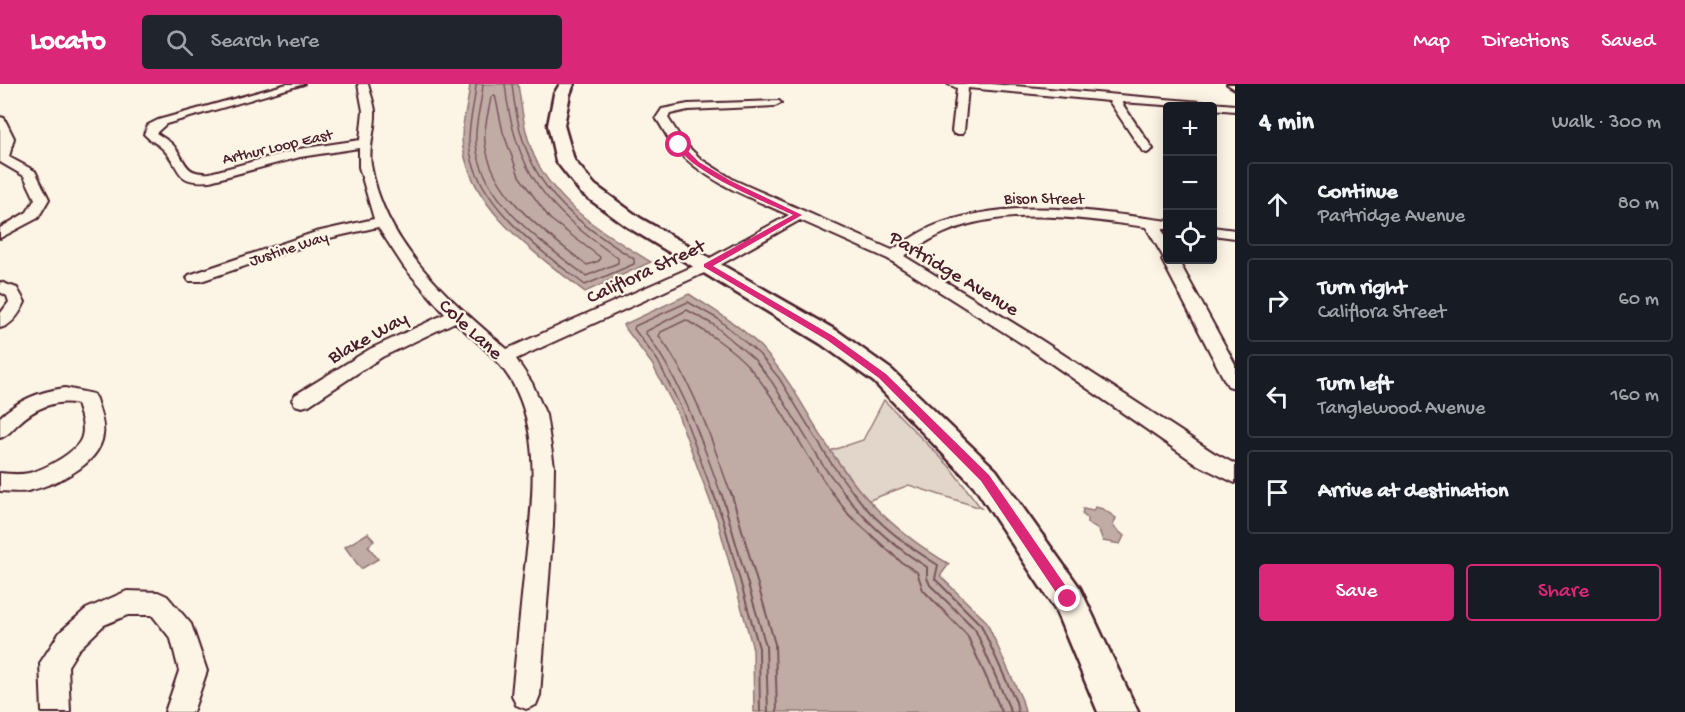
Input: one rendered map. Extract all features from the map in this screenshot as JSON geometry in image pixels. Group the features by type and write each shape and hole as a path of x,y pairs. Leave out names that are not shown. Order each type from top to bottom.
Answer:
{"street":[{"name":"Arthur Loop East","path":"298,84 162,122 152,128 150,134 168,147 186,174 197,178 210,177 299,153 364,143"},
{"name":"Cole Lane","path":"363,84 369,111 364,143 365,167 382,222 410,264 456,315 505,357 522,383 536,416 543,466 526,695"},
{"path":"567,84 562,93 556,125 565,160 588,189 633,222 830,338 883,376 985,478 1068,599 1118,712"},
{"path":"958,131 958,85 1235,108"},
{"path":"1113,98 1147,149"},
{"name":"Partridge Avenue","path":"775,103 688,107 666,111 662,118 666,128 697,163 729,183 893,256 1035,344 1206,459 1235,474"},
{"path":"0,120 8,131 8,143 2,157 30,174 42,199 33,214 0,234"},
{"name":"Bison Street","path":"893,256 943,228 974,219 1011,213 1059,213 1163,224"},
{"name":"Califlora Street","path":"505,357 707,266 799,215"},
{"name":"Justine Way","path":"195,278 321,235 382,222"},
{"path":"1151,223 1163,246"},
{"path":"1217,232 1235,234"},
{"path":"1172,264 1235,381"},
{"path":"0,287 15,294 17,302 13,311 0,323"},
{"name":"Blake Way","path":"302,400 376,353 456,315"},
{"path":"0,430 10,417 41,400 63,394 86,399 91,416 93,437 81,456 57,471 27,482 0,482"},
{"path":"56,712 54,663 69,641 95,617 127,603 158,604 182,633 193,671 179,712"}],"shaded area":[{"path":"884,400 949,466 981,508 909,485 867,501 830,451 863,440"}],"water":[{"path":"470,84 518,84 530,145 548,180 560,195 588,220 651,262 585,292 547,263 510,230 480,193 469,171 463,148 462,132"},
{"path":"689,294 729,320 757,343 785,377 827,446 859,490 901,531 949,564 940,576 986,621 1022,700 1025,712 754,712 753,649 718,522 677,412 652,364 623,325"},
{"path":"1095,507 1103,509 1116,518 1113,526 1124,536 1120,544 1103,541 1099,530 1087,523 1087,518 1082,514 1083,509 1093,511"},
{"path":"368,533 374,541 368,546 378,559 361,569 345,547"}],"route":[{"path":"679,145 697,163 729,183 799,215 707,266 830,338 883,376 985,478 1068,599"}]}
